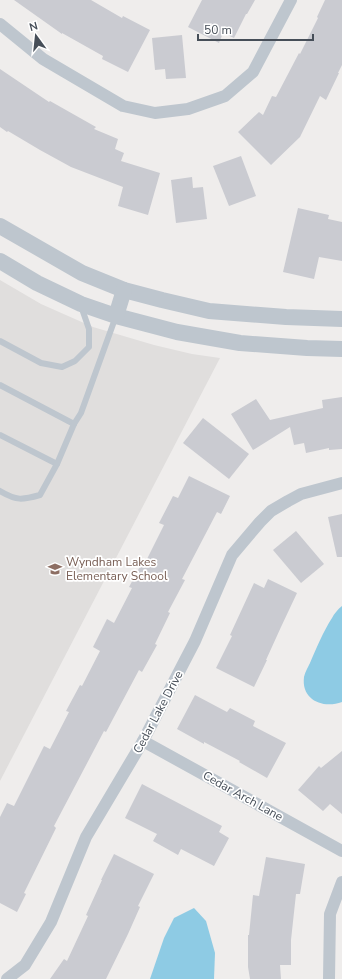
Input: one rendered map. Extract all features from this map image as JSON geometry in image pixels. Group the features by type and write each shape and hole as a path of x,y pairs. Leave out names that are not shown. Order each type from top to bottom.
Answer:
{"street":[{"path":"0,24 43,59 123,106 155,113 188,110 225,96 248,77 253,72 290,0"},
{"path":"0,226 82,273 124,290 208,310 286,317 342,319"},
{"path":"0,261 37,283 81,304 116,316 177,332 240,343 342,349"},
{"path":"116,316 124,290"},
{"name":"Cedar Lake Drive","path":"7,979 25,965 51,922 86,837 143,741 195,641 232,555 271,511 301,494 342,483"},
{"name":"Cedar Arch Lane","path":"143,741 342,851"},
{"path":"329,979 330,914 342,882"}],"lane":[{"path":"0,341 41,363 62,367 75,361 89,347 89,329 81,304"},
{"path":"0,491 11,497 25,499 40,495 57,464 74,424 81,413 116,316"},
{"path":"0,385 74,424"},
{"path":"0,435 57,464"}],"shaded area":[{"name":"Wyndham Lakes Elementary School","path":"0,280 41,304 93,327 154,345 192,354 220,358 0,781"}],"water":[{"path":"342,606 342,702 335,704 321,703 315,701 306,692 304,677 326,628 335,613"},
{"path":"194,908 206,921 215,953 214,979 150,979 164,938 174,918"}],"building":[{"path":"14,0 91,0 122,18 123,16 150,30 128,72 102,59 103,56 62,34"},
{"path":"202,0 255,0 234,38 223,33 219,43 188,27"},
{"path":"325,0 342,0 342,65 326,100 320,96 300,137 271,165 238,132 259,112 263,115 272,96 276,97 299,53 300,54 318,18 317,17"},
{"path":"182,35 186,78 166,79 165,69 155,70 152,38"},
{"path":"0,69 49,102 50,101 96,127 94,129 118,139 115,149 124,153 121,161 160,173 148,215 118,206 123,187 71,167 0,127"},
{"path":"241,156 256,196 229,206 213,166"},
{"path":"192,177 193,188 203,187 207,219 176,223 171,180"},
{"path":"298,208 329,215 328,219 342,222 342,261 319,257 314,279 283,272"},
{"path":"342,397 342,449 329,450 329,448 306,453 304,443 294,445 290,427 253,450 231,414 256,399 270,420 323,408 322,400"},
{"path":"203,418 249,454 229,479 183,443"},
{"path":"189,476 230,496 221,514 217,512 182,579 185,580 168,612 170,613 155,644 157,645 142,672 139,670 106,732 104,731 54,826 56,828 24,893 26,894 17,912 0,903 0,817 7,803 14,806 44,746 50,749 69,712 66,711 80,685 82,686 100,651 93,647 107,619 114,623 132,588 129,587 144,559 146,561 164,525 159,523 173,496 178,498"},
{"path":"342,514 342,557 337,557 328,517"},
{"path":"296,531 324,564 301,583 273,550"},
{"path":"268,579 297,593 254,687 216,668 232,636 230,635 254,583 264,588"},
{"path":"195,695 227,712 230,708 255,721 253,726 286,743 267,778 239,762 240,761 177,729"},
{"path":"342,751 342,814 330,804 323,811 298,790 319,766 321,768"},
{"path":"142,784 222,826 219,832 229,838 214,866 181,849 178,855 153,841 157,834 125,818"},
{"path":"114,854 154,874 138,906 140,907 128,934 106,979 50,979 64,959 67,961 88,916 86,915 101,880"},
{"path":"266,857 305,864 300,894 296,894 291,940 291,965 280,965 281,979 250,979 248,967 248,935 253,895 259,896"}],"place":[{"name":"Wyndham Lakes Elementary School","path":"55,569"}]}
